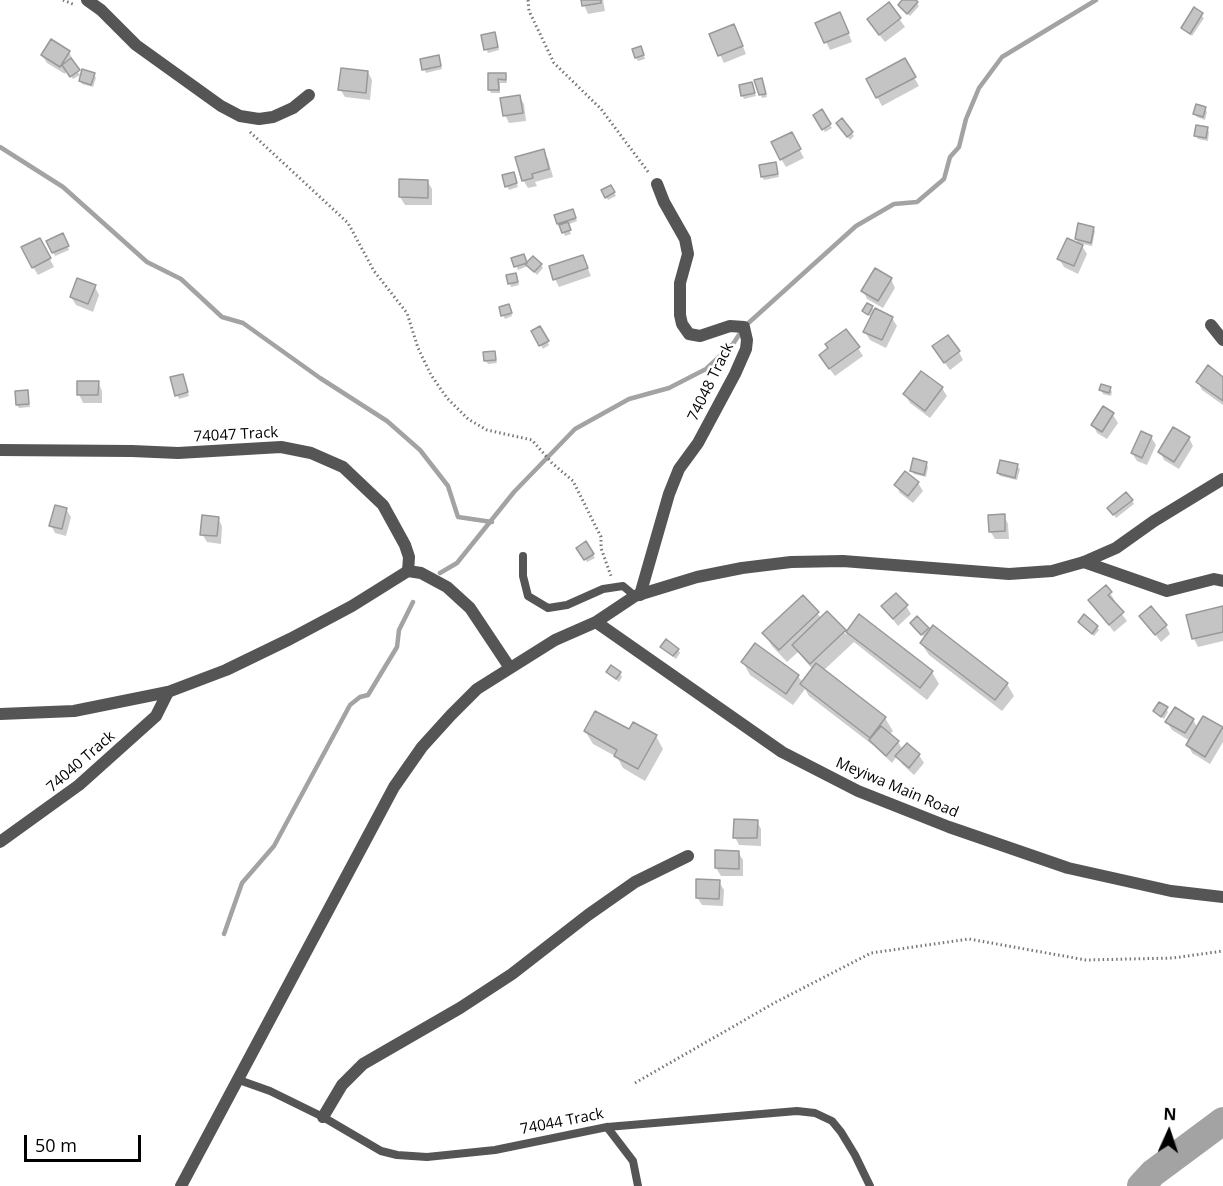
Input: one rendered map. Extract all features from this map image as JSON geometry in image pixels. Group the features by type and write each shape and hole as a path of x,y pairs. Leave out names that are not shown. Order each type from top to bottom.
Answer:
{"street":[{"path":"83,3 100,10 136,45 221,106 240,116 258,119 273,117 293,108 309,95"},
{"name":"74048 Track","path":"638,596 669,494 679,469 698,443 735,375 746,349 747,340 744,327 730,326 700,336 689,334 682,324 680,283 688,254 685,239 657,184"},
{"path":"1211,325 1223,339"},
{"name":"74047 Track","path":"0,450 178,453 281,447 311,453 343,467 383,505 405,545 409,557 408,571"},
{"path":"181,1186 394,787 422,747 477,689 555,640 596,622 638,596 708,575 741,568 791,562 843,561 1009,574 1052,571 1084,562 1116,548 1154,521 1223,479"},
{"path":"1084,562 1167,591 1214,579 1223,580"},
{"path":"0,714 74,711 168,692 226,670 290,639 352,606 408,571 421,573 447,587 470,609 510,668"},
{"name":"Meyiwa Main Road","path":"596,622 782,752 858,791 949,827 1068,868 1171,891 1223,897"},
{"name":"74040 Track","path":"0,842 79,785 156,716 168,692"},
{"path":"323,1117 342,1085 363,1064 460,1008 512,974 635,882 688,856"}],"lane":[{"path":"523,556 523,576 528,596 548,608 567,605 603,589 622,586 638,596"},
{"name":"74044 Track","path":"239,1080 270,1091 323,1117 381,1151 396,1155 427,1157 495,1150 607,1126 797,1111 815,1113 832,1121 841,1132 870,1186"},
{"path":"607,1126 633,1161 638,1186"}],"path":[{"path":"63,0 83,3"},
{"path":"528,0 529,11 554,63 601,109 657,184"},
{"path":"250,132 348,223 374,271 407,313 418,348 431,375 447,398 468,419 487,430 532,440 552,463 573,481 601,537 601,548 615,587"},
{"path":"635,1083 776,1002 871,953 969,939 1086,960 1173,958 1223,951"}],"building":[{"path":"581,0 601,0 601,3 582,6"},
{"path":"902,0 918,2 907,14 898,5"},
{"path":"889,2 901,18 879,35 867,19"},
{"path":"1194,7 1203,13 1190,34 1181,28"},
{"path":"840,12 849,33 824,43 815,23"},
{"path":"734,24 743,46 718,56 709,34"},
{"path":"495,32 498,47 484,50 481,35"},
{"path":"51,39 70,51 60,67 41,55"},
{"path":"641,46 644,55 635,58 632,49"},
{"path":"439,55 441,66 422,70 420,59"},
{"path":"71,58 80,70 70,77 62,65"},
{"path":"905,58 916,77 876,98 866,79"},
{"path":"341,68 368,71 366,93 338,90"},
{"path":"82,69 95,73 91,85 79,81"},
{"path":"488,73 506,73 506,80 498,79 499,90 488,90"},
{"path":"762,78 766,94 759,95 754,80"},
{"path":"752,82 755,93 741,96 739,85"},
{"path":"520,95 523,113 503,116 500,98"},
{"path":"1196,104 1206,107 1203,117 1193,114"},
{"path":"822,109 831,124 822,130 813,115"},
{"path":"842,118 853,132 847,137 836,123"},
{"path":"1196,125 1208,127 1206,138 1194,136"},
{"path":"792,132 801,149 780,160 771,142"},
{"path":"544,149 549,169 532,174 533,178 522,181 515,157"},
{"path":"776,162 778,174 761,177 759,165"},
{"path":"514,172 517,183 505,187 502,175"},
{"path":"399,179 428,180 428,198 399,197"},
{"path":"611,185 615,192 605,198 601,190"},
{"path":"573,209 576,218 557,224 554,215"},
{"path":"568,222 571,230 562,233 559,225"},
{"path":"1078,223 1094,227 1091,243 1075,239"},
{"path":"63,233 69,246 52,253 46,241"},
{"path":"40,238 51,258 32,268 21,247"},
{"path":"1067,238 1083,245 1074,266 1057,259"},
{"path":"524,254 527,263 514,267 511,258"},
{"path":"583,255 588,268 553,280 549,266"},
{"path":"533,256 542,264 534,272 525,264"},
{"path":"875,268 892,278 878,301 861,291"},
{"path":"516,273 518,282 508,284 506,275"},
{"path":"77,278 96,285 88,304 70,297"},
{"path":"867,303 873,306 868,315 862,311"},
{"path":"509,304 512,313 501,316 499,307"},
{"path":"875,308 893,317 882,340 863,332"},
{"path":"540,326 549,341 539,346 531,331"},
{"path":"846,329 860,347 829,369 819,355 828,348 825,344"},
{"path":"948,335 960,351 944,363 932,346"},
{"path":"495,351 496,360 484,361 483,352"},
{"path":"1208,365 1223,377 1223,401 1196,382"},
{"path":"921,371 943,387 925,411 903,394"},
{"path":"183,374 188,392 175,396 170,377"},
{"path":"77,381 99,381 98,395 77,395"},
{"path":"1101,384 1111,387 1109,393 1099,390"},
{"path":"28,390 29,404 16,405 15,391"},
{"path":"1103,406 1114,413 1102,432 1091,425"},
{"path":"1173,427 1190,437 1174,462 1158,452"},
{"path":"1141,431 1152,436 1142,458 1131,453"},
{"path":"913,458 927,462 924,475 910,471"},
{"path":"1000,460 1018,464 1015,478 997,473"},
{"path":"905,471 919,482 908,496 894,485"},
{"path":"1126,492 1133,500 1113,515 1107,508"},
{"path":"55,505 67,508 62,529 49,526"},
{"path":"1005,514 1005,531 989,532 988,515"},
{"path":"202,515 219,517 217,536 200,535"},
{"path":"586,541 594,554 584,560 576,548"},
{"path":"1106,585 1112,592 1108,595 1124,612 1109,625 1088,600"},
{"path":"896,593 908,605 893,619 881,606"},
{"path":"803,595 819,612 779,650 762,633"},
{"path":"1151,606 1167,625 1155,635 1139,616"},
{"path":"1223,606 1223,632 1192,639 1186,615"},
{"path":"827,611 846,630 810,664 792,645"},
{"path":"859,614 933,671 920,688 846,632"},
{"path":"1084,614 1098,626 1092,634 1078,622"},
{"path":"917,616 929,628 921,635 910,623"},
{"path":"933,625 1008,683 995,700 920,643"},
{"path":"666,639 679,649 673,656 660,647"},
{"path":"755,643 799,675 786,694 741,662"},
{"path":"816,663 886,717 870,738 800,684"},
{"path":"611,665 621,672 616,679 606,672"},
{"path":"1159,702 1168,707 1161,717 1153,711"},
{"path":"1175,707 1194,719 1185,733 1165,722"},
{"path":"595,711 629,729 633,722 657,735 638,769 614,756 617,750 584,731"},
{"path":"1203,716 1223,727 1205,757 1186,745"},
{"path":"881,726 899,741 886,756 869,740"},
{"path":"907,743 920,754 909,768 895,756"},
{"path":"734,819 758,820 757,838 733,838"},
{"path":"715,850 739,851 739,869 715,868"},
{"path":"696,879 720,880 719,899 696,898"}],"waterway":[{"path":"440,573 457,563 514,492 575,429 629,399 669,388 706,369 733,344 744,327 856,226 894,204 917,202 944,179 950,157 959,147 966,119 979,88 1002,57 1096,0"},
{"path":"0,147 63,187 147,262 181,279 222,317 243,323 320,378 387,421 420,450 448,486 458,517 492,522"},
{"path":"224,934 242,883 274,846 350,705 360,697 368,695 397,647 399,630 413,602"},
{"path":"1141,1186 1153,1173 1223,1121"}]}
